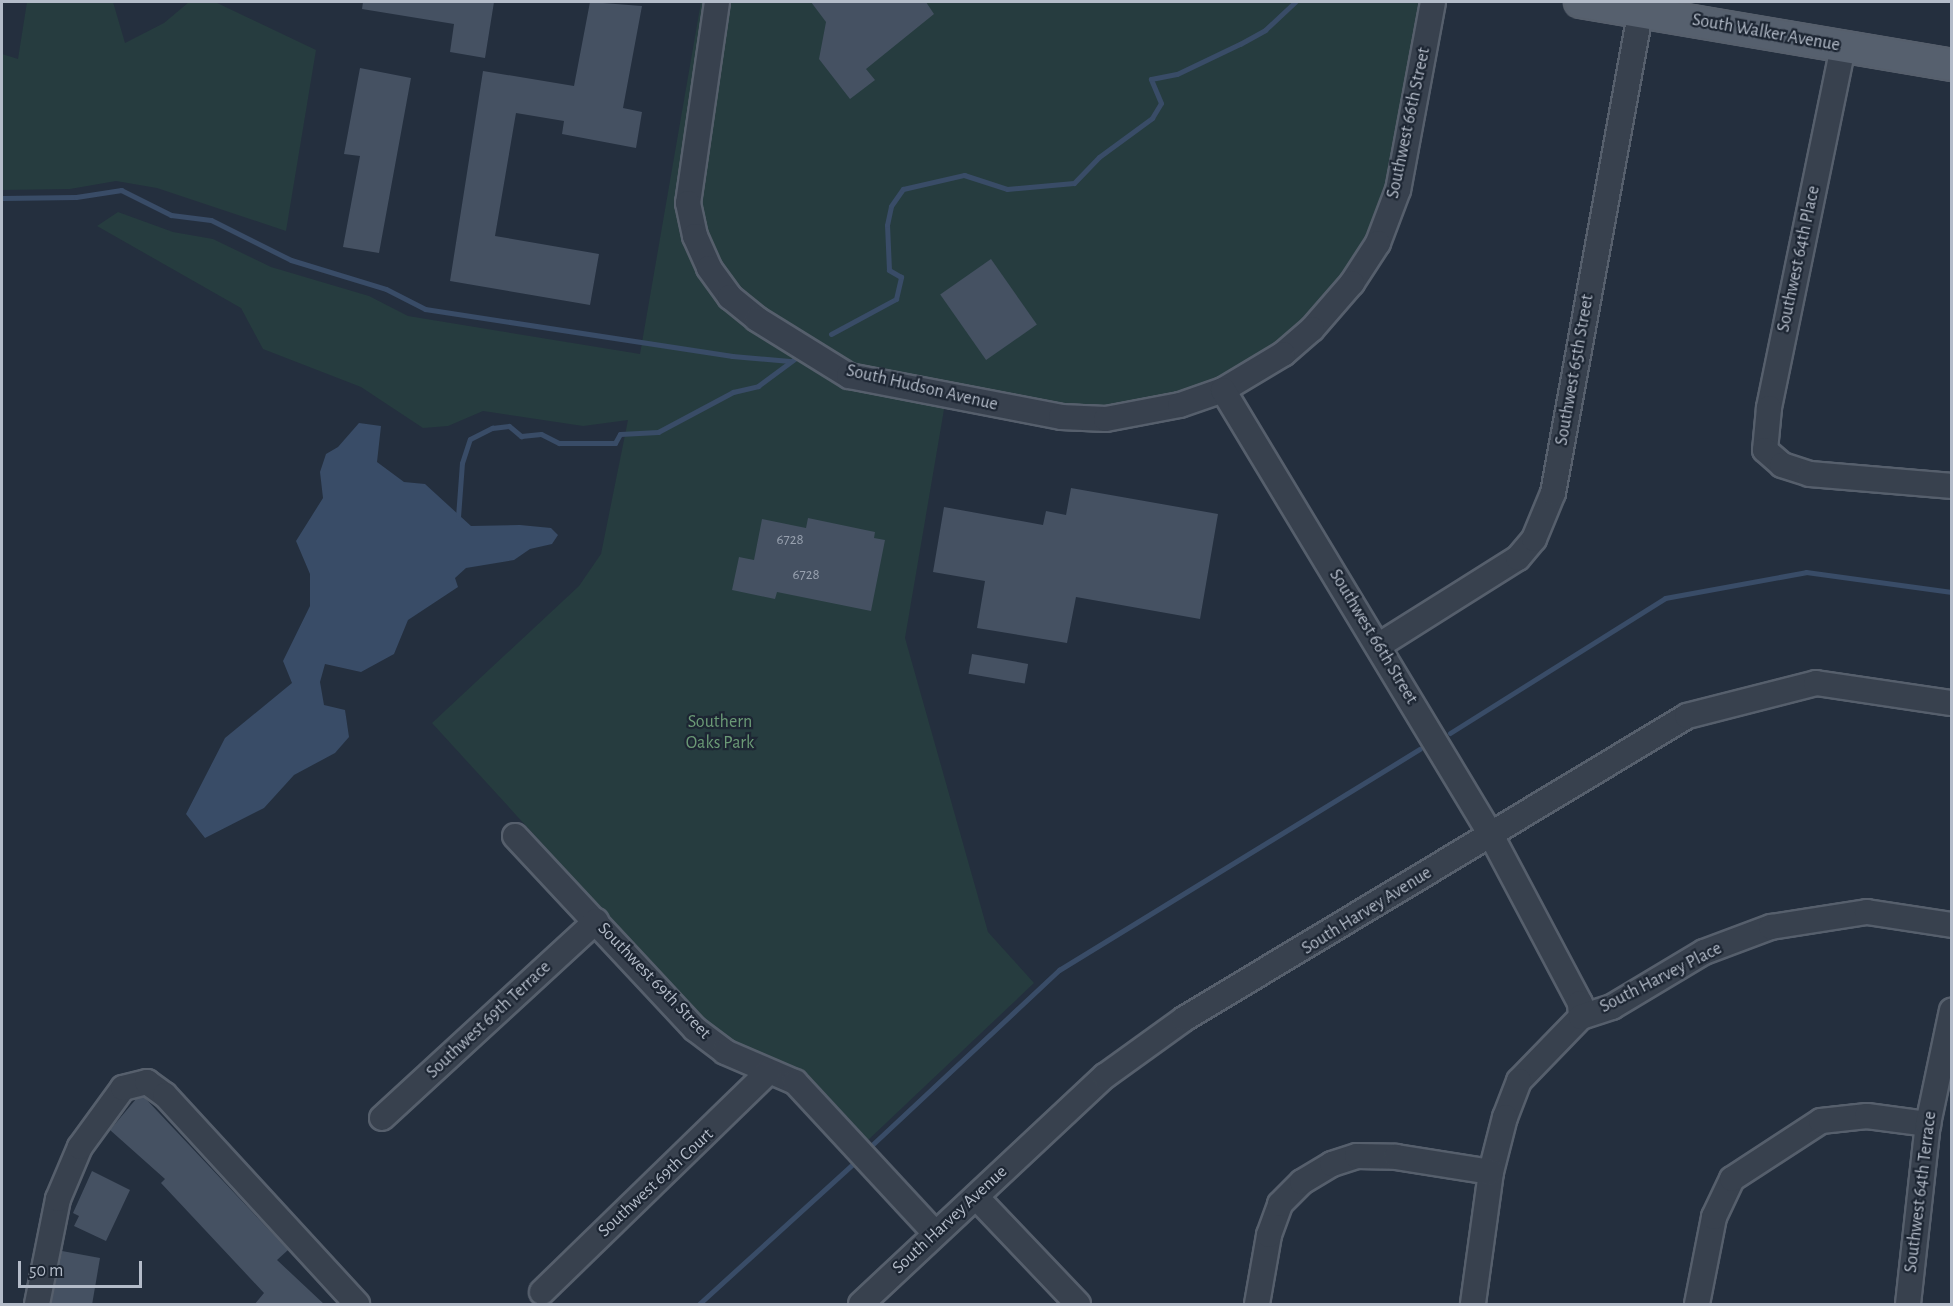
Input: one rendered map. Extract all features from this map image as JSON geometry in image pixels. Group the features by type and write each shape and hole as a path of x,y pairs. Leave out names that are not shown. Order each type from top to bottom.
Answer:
{"main road":[{"name":"South Walker Avenue","path":"1580,2 1952,64"}],"street":[{"name":"South Hudson Avenue","path":"717,2 688,202 695,236 709,268 730,297 757,319 849,376 1061,417 1106,419 1180,405 1223,390"},
{"name":"Southwest 66th Street","path":"1433,2 1398,190 1378,243 1352,283 1312,329 1283,354 1223,390 1491,835 1566,971 1581,1017"},
{"name":"Southwest 65th Street","path":"1378,645 1518,558 1534,539 1550,502 1640,12"},
{"name":"Southwest 64th Place","path":"1843,46 1768,408 1765,450 1782,465 1810,474 1952,486"},
{"name":"South Harvey Avenue","path":"861,1305 935,1233 978,1199 1019,1154 1105,1076 1184,1019 1687,716 1816,683 1952,703"},
{"name":"Southwest 69th Street","path":"515,836 696,1029 725,1052 795,1083 935,1233"},
{"name":"South Harvey Place","path":"1581,1017 1612,1007 1704,952 1771,927 1867,912 1952,925"},
{"name":"Southwest 69th Terrace","path":"382,1118 596,921"},
{"name":"Southwest 64th Terrace","path":"1908,1305 1928,1124 1952,1010"},
{"path":"1473,1305 1491,1172 1519,1081 1581,1017"},
{"name":"Southwest 69th Court","path":"542,1292 768,1072"},
{"path":"37,1305 58,1199 80,1147 123,1088 147,1082 165,1095 357,1305"},
{"path":"1697,1305 1714,1217 1732,1179 1821,1121 1867,1116 1928,1124"},
{"path":"1257,1305 1269,1235 1281,1204 1302,1182 1332,1164 1357,1156 1396,1157 1491,1172"},
{"path":"978,1199 1078,1305"}],"green space":[{"path":"27,2 113,2 125,43 164,23 189,2 215,2 316,50 286,231 157,188 116,181 70,189 2,190 2,54 18,59"},
{"name":"Southern Oaks Park","path":"701,2 1423,2 1394,171 1374,231 1335,291 1296,331 1218,380 1156,400 1101,406 1059,404 948,386 905,638 988,932 1034,983 866,1142 811,1083 778,1060 734,1042 708,1025 432,723 579,586 601,554 628,420 583,426 483,411 448,426 423,428 361,387 263,349 241,308 97,226 118,212 173,232 213,239 271,267 369,296 408,316 640,354"}],"water":[{"path":"359,423 381,426 377,462 404,482 425,484 471,526 520,525 551,528 558,535 552,544 530,549 514,560 466,568 455,578 458,587 408,620 394,654 361,672 325,664 320,682 324,705 345,710 349,737 335,753 294,775 264,808 205,838 186,814 225,738 292,683 283,661 310,606 310,574 296,541 323,498 320,472 326,454 338,447"}],"building":[{"path":"363,2 494,2 485,58 450,52 454,24 362,9"},
{"path":"590,2 642,6 623,108 642,112 636,148 562,134 564,121 516,113 495,236 599,254 590,305 450,281 483,71 574,86"},
{"path":"811,2 926,2 934,14 866,69 875,80 850,99 819,59 826,22"},
{"path":"360,68 411,78 379,253 343,247 360,156 344,154"},
{"path":"991,259 1037,325 986,360 940,295"},
{"path":"1071,488 1218,514 1200,619 1076,597 1067,643 977,628 985,581 933,572 944,507 1043,525 1046,511 1066,515"},
{"path":"808,518 875,532 874,538 885,540 871,611 777,592 775,599 732,590 739,557 754,560 762,519 806,528"},
{"path":"972,654 1028,664 1025,684 969,674"},
{"path":"144,1097 288,1250 277,1260 325,1305 254,1305 264,1293 161,1183 165,1179 110,1130 136,1099"},
{"path":"92,1171 130,1190 106,1241 74,1226 79,1216 73,1213"},
{"path":"62,1251 100,1258 92,1305 51,1305"}],"waterway":[{"path":"831,334 896,299 901,277 889,270 887,225 891,206 903,189 964,175 1007,189 1074,183 1099,157 1152,118 1161,103 1151,79 1177,74 1240,44 1265,30 1295,2"},
{"path":"2,198 76,197 121,190 171,215 211,220 291,260 386,289 425,309 732,356 790,361"},
{"path":"458,517 462,463 470,439 492,428 509,426 521,436 541,434 559,443 615,443 620,434 658,432 733,392 758,386 796,358"},
{"path":"1450,733 1665,598 1806,572 1952,592"},
{"path":"873,1144 1059,970 1420,749"},
{"path":"699,1304 852,1165"}]}
